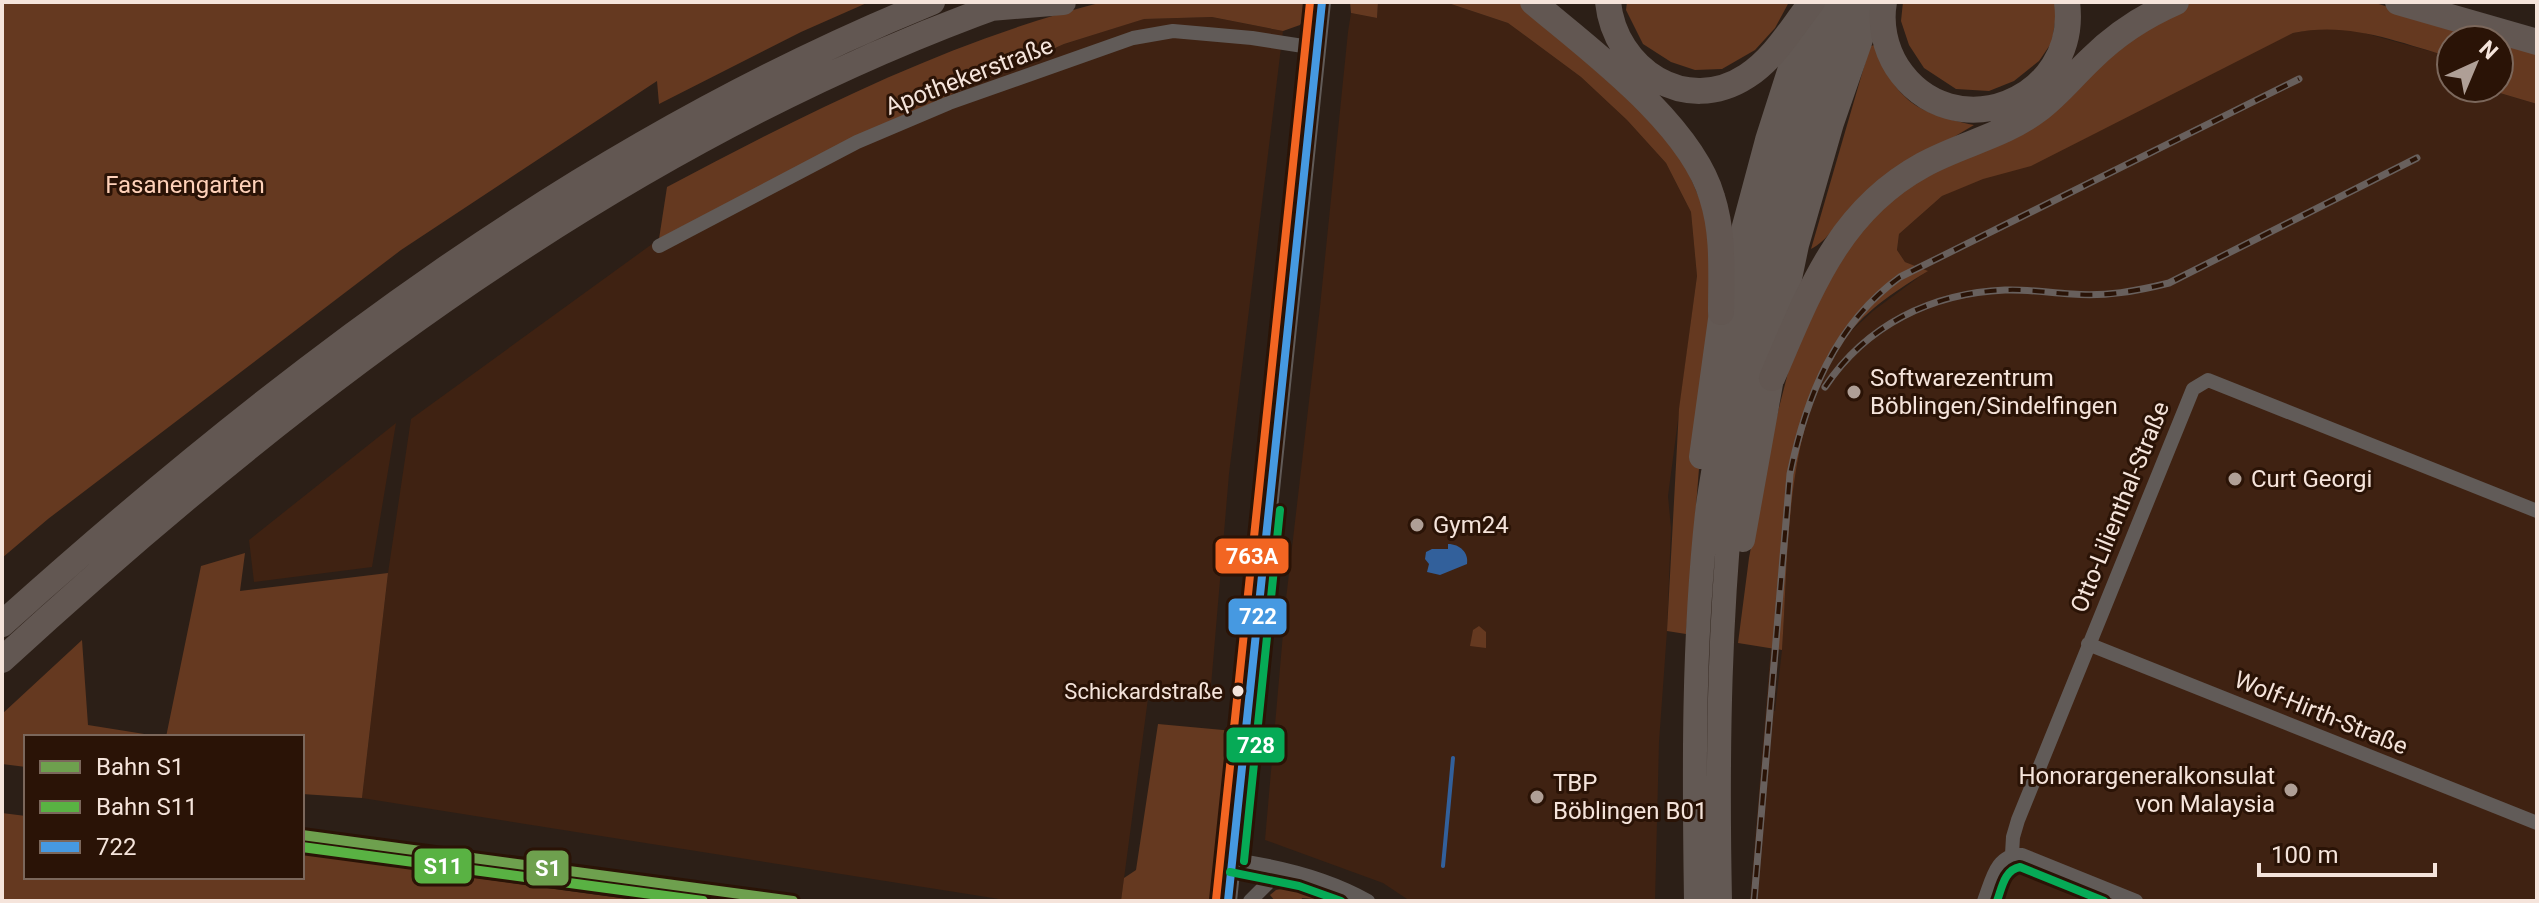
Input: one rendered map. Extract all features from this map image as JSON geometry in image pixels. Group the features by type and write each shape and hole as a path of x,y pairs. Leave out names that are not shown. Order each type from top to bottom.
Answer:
{"highway":[{"path":"2,624 111,527 246,416 359,329 459,259 579,181 679,123 805,58 932,2"},
{"path":"2,660 121,554 355,366 485,274 628,184 743,120 868,59 999,5 1063,2"},
{"path":"1533,2 1663,117 1693,155 1704,175 1717,218 1721,243 1721,312"},
{"path":"1608,2 1610,19 1621,46 1643,71 1671,86 1705,90 1731,85 1755,71 1770,58 1812,2"},
{"path":"1702,581 1701,451 1721,312 1767,140 1812,2"},
{"path":"1696,901 1695,681 1715,450 1741,314 1783,146 1831,2"},
{"path":"1720,901 1718,789 1724,602 1737,452 1762,317 1799,167 1854,2"},
{"path":"1724,602 1737,581 1780,321 1809,198 1844,83 1874,2"},
{"path":"1884,2 1884,35 1888,50 1903,75 1914,87 1939,103 1973,110 2015,101 2038,86 2048,75 2067,34 2067,2"},
{"path":"1772,378 1819,270 1842,236 1868,206 1926,163 1998,133 2029,116 2122,32 2176,2"},
{"path":"2398,2 2537,42"},
{"path":"2457,2 2537,30"}],"street":[{"path":"1228,901 1322,2"},
{"name":"Apothekerstraße","path":"659,246 857,142 949,103 1133,38 1173,31 1316,48"},
{"name":"Otto-Lilienthal-Straße","path":"2012,854 2014,830 2189,394 2208,380 2537,511"},
{"name":"Wolf-Hirth-Straße","path":"2088,644 2537,823"},
{"path":"1984,901 2000,862 2012,854 2022,855 2136,901"},
{"path":"1232,860 1328,882 1368,901"},
{"path":"1250,901 1270,881 1286,871"}],"shaded area":[{"path":"1378,2 1448,3 1508,23 1581,77 1627,120 1666,163 1691,212 1697,276 1668,496 1671,528 1659,742 1655,901 1410,901 1383,883 1265,840 1286,599 1348,32 1351,13 1377,18"},
{"path":"1212,17 1283,31 1229,474 1210,698 1149,691 1121,901 1012,901 362,798 388,573 411,419 659,239 908,114 1064,44 1143,19"},
{"path":"2320,28 2350,29 2435,53 2435,104 2515,104 2515,97 2537,104 2537,901 1750,901 1786,466 1829,348 1886,293 1847,333 1834,354 1849,333 1873,311 1927,271 1905,262 1897,250 1899,234 1942,196 2293,33","holes":["1789,522 1782,650 1774,711"]},
{"path":"396,423 372,567 254,582 249,540"}],"green space":[{"name":"Fasanengarten","path":"2,2 869,2 801,32 659,104 657,81 401,250 48,519 2,558"},
{"path":"1103,2 1311,2 1311,10 1300,25 1283,31 1212,17 1144,19 1064,44 908,114 659,239 667,187 879,81 989,37"},
{"path":"1350,2 1378,2 1377,18 1351,13"},
{"path":"1434,2 1525,2 1672,134 1717,240 1686,634 1667,631 1679,409 1697,276 1691,212 1666,163 1627,120 1581,77 1508,23 1448,3"},
{"path":"1627,2 1789,2 1775,28 1755,50 1722,69 1695,70 1671,62 1643,44 1626,10"},
{"path":"1903,2 2058,2 2052,42 2039,61 2014,81 1989,91 1956,89 1924,68 1909,45 1901,21"},
{"path":"2194,2 2372,2 2444,24 2435,24 2435,52 2353,31 2293,33 2031,166 1983,179 1942,196 1899,234 1897,250 1905,262 1928,271 1884,300 1855,326 1826,370 1811,406 1801,446 1789,529 1782,650 1738,643 1749,558 1772,435 1792,357 1812,299 1884,201 2169,12"},
{"path":"1875,45 1891,80 1911,102 1937,115 1974,125 1866,199 1811,249 1870,46"},
{"path":"2515,45 2537,52 2537,104 2515,97"},
{"path":"245,553 240,591 388,573 362,798 304,794 304,735 166,735 201,566"},
{"path":"1479,626 1486,632 1486,648 1470,646 1473,630"},
{"path":"82,640 88,725 150,735 24,735 24,767 2,764 2,714"},
{"path":"1158,724 1234,731 1214,901 1121,901 1124,878 1136,870"},
{"path":"2,813 24,816 24,879 304,879 304,854 643,901 2,901"},
{"path":"1291,887 1321,893 1339,901 1302,898 1301,901 1275,901 1270,895 1276,890"}],"water":[{"path":"1448,544 1463,550 1467,564 1440,575 1427,572 1426,552 1448,549"}],"waterway":[{"path":"1443,866 1453,758"}],"railway":[{"path":"1754,901 1790,474 1815,390 1841,340 1877,296 1900,277 2299,79"},
{"path":"1825,387 1860,346 1903,316 1927,306 1978,292 2014,290 2097,295 2169,283 2417,158"}],"rail line":[{"name":"S1","path":"304,835 793,901"},
{"name":"S11","path":"304,847 703,901"}],"transit line":[{"name":"763A","path":"1216,900 1310,2"},
{"name":"722","path":"1228,901 1322,2"},
{"name":"728","path":"1244,861 1280,510"},
{"name":"728","path":"1997,901 2007,876 2020,867 2104,901"},
{"name":"728","path":"1230,872 1299,886 1341,901"}],"place":[{"name":"Softwarezentrum Böblingen/Sindelfingen","path":"1854,392"},
{"name":"Curt Georgi","path":"2235,479"},
{"name":"Gym24","path":"1417,525"},
{"name":"Schickardstraße","path":"1238,691"},
{"name":"Honorargeneralkonsulat von Malaysia","path":"2291,790"},
{"name":"TBP Böblingen B01","path":"1537,797"}]}
